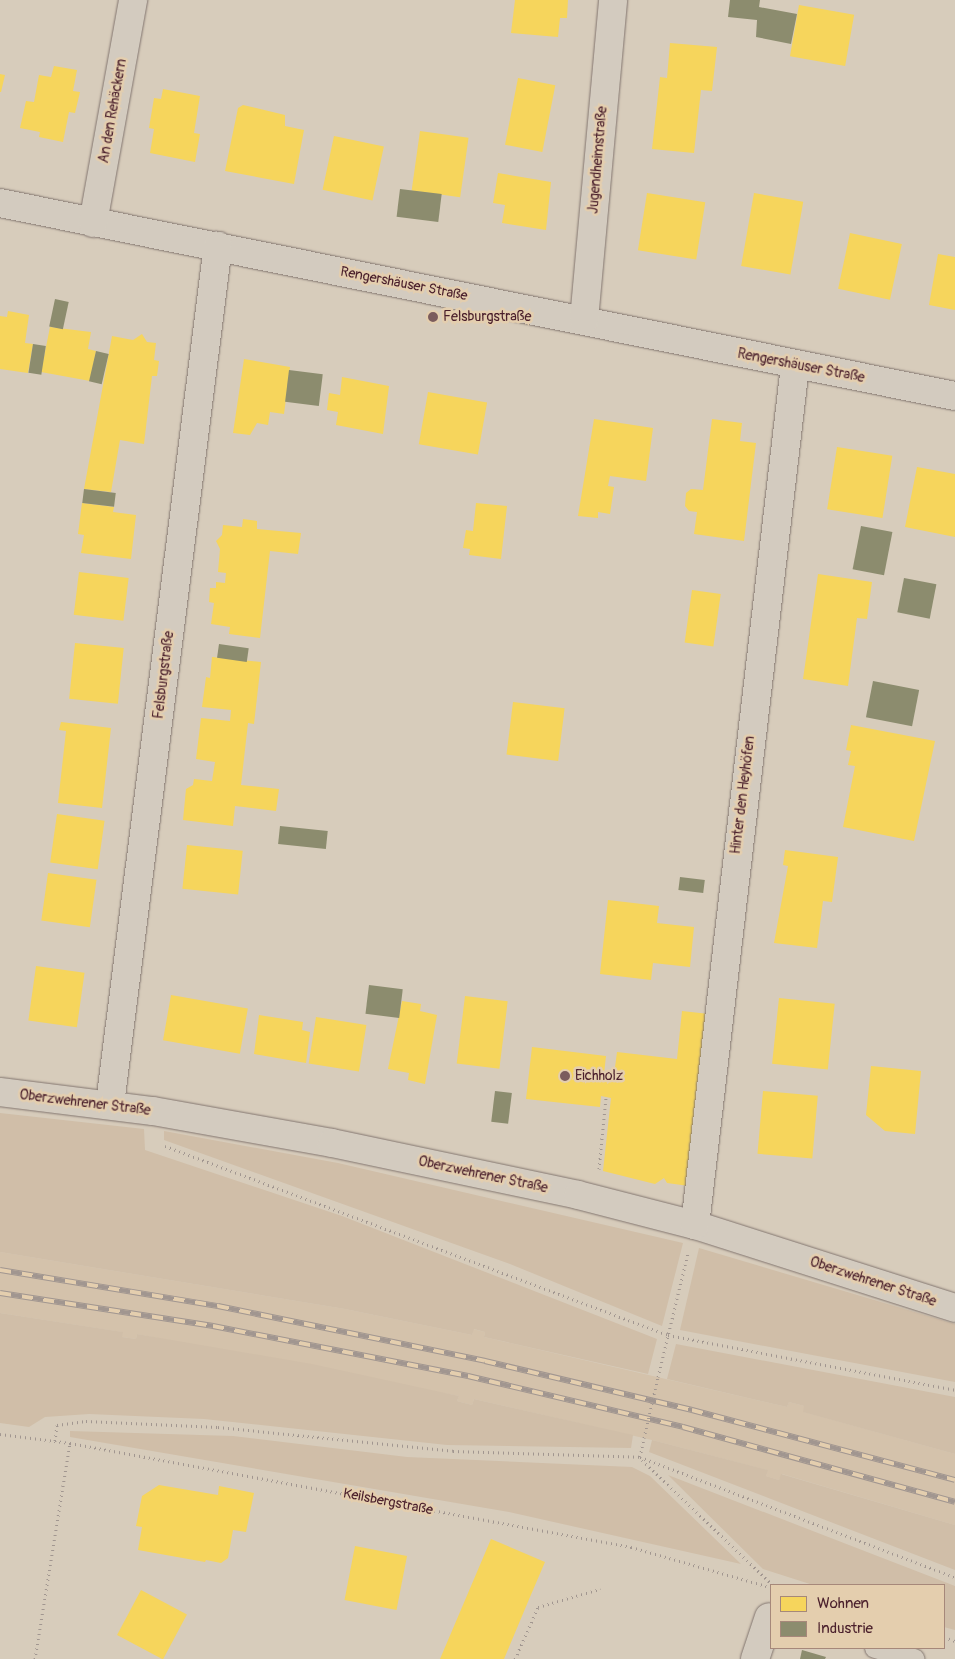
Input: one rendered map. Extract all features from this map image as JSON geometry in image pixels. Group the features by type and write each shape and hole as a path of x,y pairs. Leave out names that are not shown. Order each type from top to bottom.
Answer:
{"street":[{"name":"An den Rehäckern","path":"93,223 133,0"},
{"name":"Jugendheimstraße","path":"584,320 613,0"},
{"name":"Rengershäuser Straße","path":"0,203 584,320 795,366 955,396"},
{"name":"Felsburgstraße","path":"110,1104 218,246"},
{"name":"Hinter den Heyhöfen","path":"694,1225 795,366"},
{"name":"Oberzwehrener Straße","path":"0,1092 110,1104 153,1111 446,1166 694,1225 955,1308"},
{"path":"755,1659 770,1617"}],"lane":[{"path":"879,1649 914,1659"}],"path":[{"path":"595,1200 606,1097"},
{"path":"153,1111 154,1142 668,1335 955,1390"},
{"path":"640,1457 687,1257"},
{"path":"55,1441 57,1424 86,1421 218,1428 453,1451 640,1457 955,1577"},
{"name":"Keilsbergstraße","path":"0,1434 70,1443 631,1547 770,1585"},
{"path":"35,1659 70,1443"},
{"path":"640,1457 770,1584"},
{"path":"515,1659 538,1607 600,1589"}],"shaded area":[{"path":"0,1113 144,1129 145,1150 342,1216 657,1339 648,1374 484,1337 485,1332 474,1329 472,1335 345,1309 0,1252"},
{"path":"164,1131 338,1163 683,1243 662,1326 510,1264 164,1140"},
{"path":"699,1248 955,1324 955,1382 680,1330"},
{"path":"0,1252 345,1309 472,1335 473,1329 485,1332 484,1337 787,1407 789,1402 804,1406 804,1412 955,1454 955,1525 782,1474 779,1480 766,1476 767,1470 652,1440 474,1399 472,1405 457,1401 459,1396 137,1334 136,1339 122,1337 122,1332 0,1313"},
{"path":"0,1313 123,1332 122,1337 136,1339 137,1334 312,1364 459,1396 457,1401 472,1405 474,1399 633,1435 631,1448 447,1445 204,1419 89,1414 45,1417 29,1427 0,1423"},
{"path":"676,1344 955,1397 955,1454 803,1412 804,1406 789,1402 787,1407 667,1379"},
{"path":"70,1431 233,1436 407,1457 632,1467 650,1476 741,1564 509,1512 70,1437"},
{"path":"652,1440 768,1470 766,1476 779,1480 781,1474 955,1525 955,1570 649,1452"},
{"path":"668,1475 955,1586 955,1630 945,1627 945,1584 810,1584 763,1569"}],"building: Wohnen":[{"path":"515,0 568,0 567,18 560,18 558,37 511,33"},
{"path":"799,5 854,15 845,66 790,56"},
{"path":"670,43 717,47 712,91 701,90 694,153 652,149 660,77 667,78"},
{"path":"54,66 77,70 73,91 80,92 75,113 69,112 63,142 39,137 40,132 20,128 26,101 34,102 39,75 51,77"},
{"path":"0,74 5,75 1,92 0,92"},
{"path":"518,78 555,85 542,152 505,145"},
{"path":"163,89 200,96 194,133 200,134 195,162 150,153 154,129 149,128 154,98 161,99"},
{"path":"243,105 285,115 285,126 304,130 294,184 225,171 238,108"},
{"path":"420,131 469,138 460,197 412,190"},
{"path":"334,136 384,147 372,200 323,190"},
{"path":"498,173 551,182 546,230 502,223 505,205 493,203"},
{"path":"647,193 705,202 696,260 638,250"},
{"path":"754,193 803,202 790,275 741,266"},
{"path":"850,233 902,244 890,300 838,289"},
{"path":"938,254 955,257 955,310 929,305"},
{"path":"8,311 29,315 25,343 33,344 28,373 0,369 0,316 7,317"},
{"path":"50,327 91,332 88,349 96,351 90,381 41,372"},
{"path":"142,334 147,342 156,343 154,360 159,361 157,376 152,376 144,444 120,440 111,492 84,489 112,336 133,340"},
{"path":"244,359 290,367 284,414 270,412 268,425 257,423 250,435 233,433"},
{"path":"342,377 389,386 383,434 336,425 338,412 327,410 329,393 340,395"},
{"path":"428,392 487,402 478,455 419,444"},
{"path":"594,419 653,428 646,481 610,476 608,486 614,487 610,514 598,512 598,518 578,516"},
{"path":"712,419 742,423 740,441 756,443 744,541 694,534 697,512 689,511 685,506 686,493 691,489 703,490"},
{"path":"837,447 892,456 882,518 827,509"},
{"path":"917,467 955,474 955,537 905,527"},
{"path":"82,503 114,507 113,512 136,515 131,559 81,553 84,535 78,534"},
{"path":"476,503 507,506 501,559 469,555 470,549 463,548 466,530 473,531"},
{"path":"243,519 257,521 257,529 301,533 298,554 270,551 260,638 229,634 230,627 211,624 214,603 209,602 210,588 216,588 216,582 225,583 226,573 218,572 220,549 216,541 222,535 223,525 242,527"},
{"path":"79,572 129,578 123,621 74,615"},
{"path":"818,574 872,582 867,619 857,618 848,686 803,679"},
{"path":"692,590 721,594 713,647 685,642"},
{"path":"75,643 124,648 118,704 69,699"},
{"path":"212,657 261,662 254,724 248,723 241,785 279,789 276,811 235,806 233,826 183,820 186,789 193,785 194,779 212,781 215,762 196,759 201,718 230,721 231,710 202,707 206,677 210,678"},
{"path":"513,702 565,708 558,761 507,755"},
{"path":"61,722 111,728 102,808 58,803 66,731 59,730"},
{"path":"851,725 935,741 914,841 843,827 855,766 848,765 851,751 846,750"},
{"path":"57,814 105,821 98,869 50,863"},
{"path":"187,845 243,851 238,895 182,889"},
{"path":"785,850 838,857 832,902 823,901 817,948 774,943 788,866 783,865"},
{"path":"48,873 97,880 90,927 41,921"},
{"path":"608,900 659,906 657,923 694,927 690,967 653,963 651,980 600,974"},
{"path":"36,966 85,973 77,1027 28,1020"},
{"path":"171,995 248,1009 240,1054 163,1040"},
{"path":"465,996 508,1001 499,1069 457,1063"},
{"path":"779,998 835,1004 828,1069 772,1064"},
{"path":"402,1001 421,1004 420,1011 437,1015 425,1084 408,1080 409,1073 388,1069"},
{"path":"682,1011 709,1014 689,1186 667,1183 664,1178 655,1184 603,1171 611,1098 601,1096 600,1107 526,1099 532,1047 606,1056 604,1074 614,1075 617,1052 677,1059"},
{"path":"259,1015 303,1022 302,1030 310,1032 306,1063 254,1054"},
{"path":"316,1017 366,1025 359,1071 309,1063"},
{"path":"871,1066 921,1071 915,1134 885,1131 866,1115"},
{"path":"763,1091 818,1096 812,1159 758,1154"},
{"path":"159,1485 218,1495 219,1486 254,1493 246,1532 233,1530 228,1558 221,1563 206,1560 205,1562 138,1550 142,1527 136,1526 142,1496"},
{"path":"491,1539 545,1562 504,1659 440,1659"},
{"path":"355,1546 407,1556 397,1610 345,1600"},
{"path":"141,1590 187,1614 163,1659 117,1635"}],"building: Industrie":[{"path":"730,0 760,0 759,7 797,14 791,44 756,37 757,20 728,17"},
{"path":"400,189 442,194 438,222 397,217"},
{"path":"55,299 69,302 63,329 49,326"},
{"path":"33,344 46,346 41,375 28,373"},
{"path":"96,351 109,354 102,384 89,381"},
{"path":"289,370 323,374 319,406 285,402"},
{"path":"84,489 116,493 114,507 82,503"},
{"path":"861,526 892,532 884,575 853,569"},
{"path":"904,578 936,584 930,619 897,612"},
{"path":"219,644 249,648 247,662 217,658"},
{"path":"873,681 919,690 912,726 866,717"},
{"path":"280,826 328,831 326,849 278,844"},
{"path":"680,877 705,880 703,893 678,890"},
{"path":"369,985 403,989 399,1018 365,1014"},
{"path":"495,1091 512,1093 508,1124 491,1122"},
{"path":"802,1650 826,1657 825,1659 800,1659"}],"railway":[{"path":"0,1270 218,1306 485,1361 692,1410 955,1480"},
{"path":"0,1293 213,1326 468,1376 683,1427 955,1502"}],"place":[{"name":"Felsburgstraße","path":"433,317"},
{"name":"Eichholz","path":"565,1076"}]}
